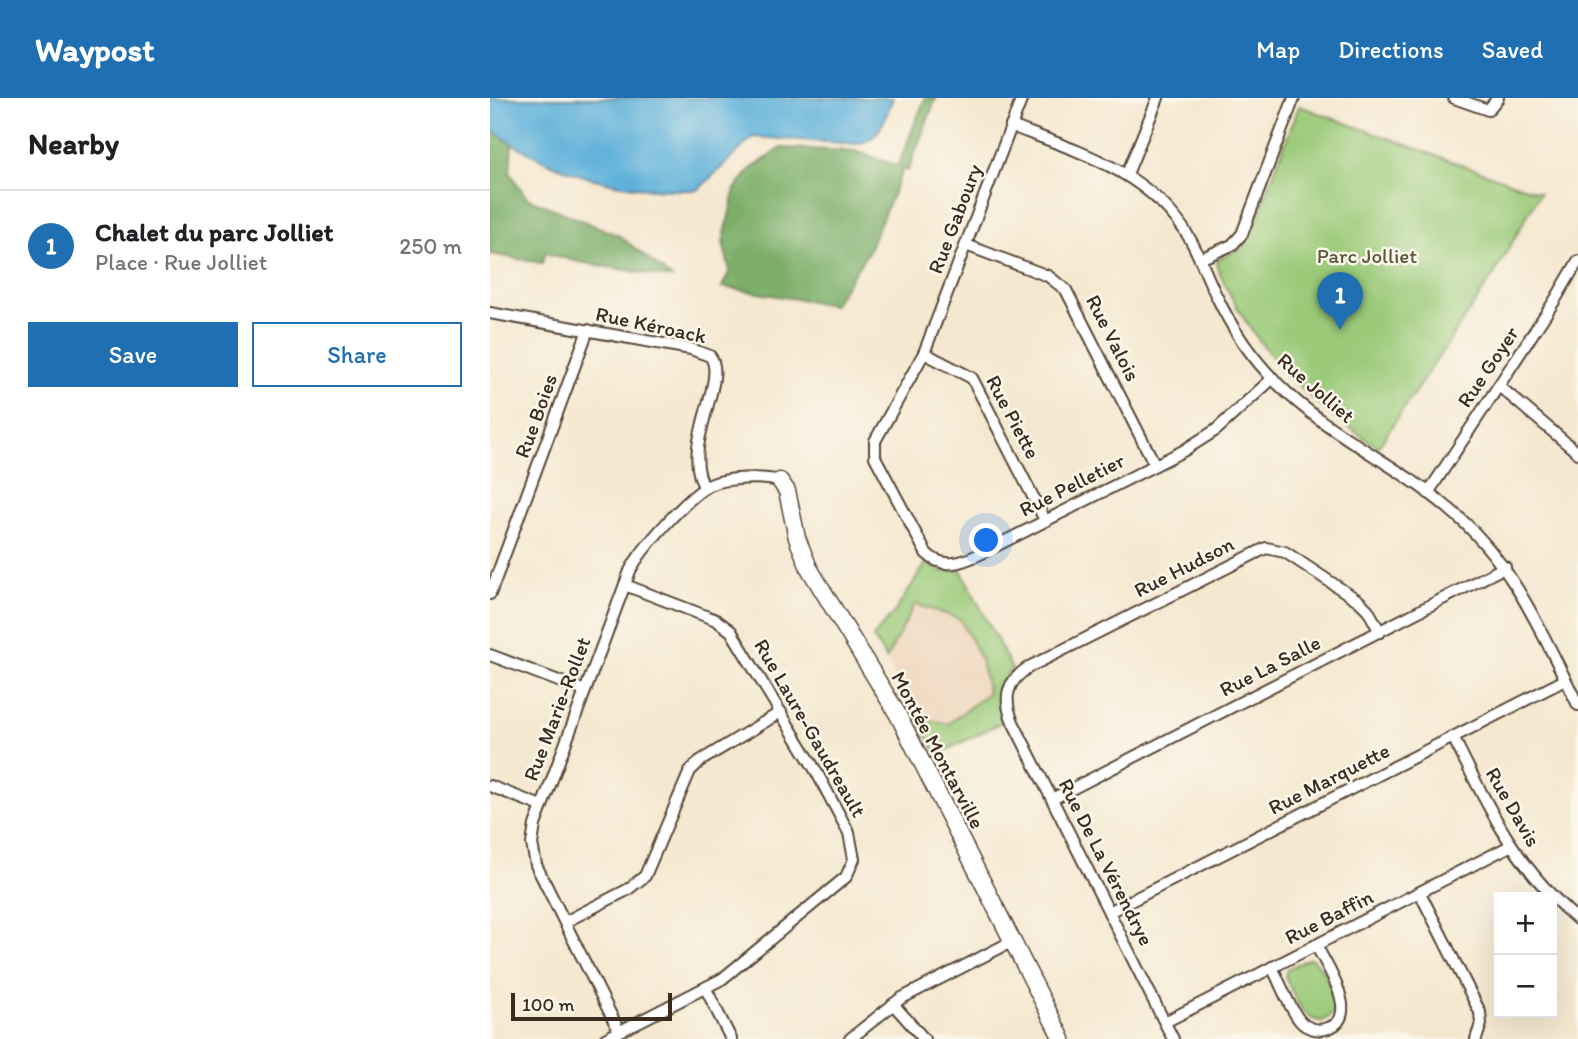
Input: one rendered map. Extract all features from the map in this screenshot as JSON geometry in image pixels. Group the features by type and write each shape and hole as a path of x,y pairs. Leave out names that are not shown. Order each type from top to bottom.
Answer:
{"street":[{"name":"Rue Gaboury","path":"924,353 1021,98"},
{"path":"1127,174 1158,98"},
{"path":"1200,259 1232,245 1241,236 1294,98"},
{"path":"1454,98 1489,110 1498,98"},
{"name":"Rue Jolliet","path":"1011,127 1095,158 1127,174 1170,211 1200,259 1234,330 1273,378 1320,421 1428,493 1471,528 1505,567 1578,705"},
{"name":"Rue Valois","path":"966,245 1043,274 1062,286 1155,465"},
{"name":"Rue Goyer","path":"1428,493 1578,261"},
{"name":"Rue Kéroack","path":"490,313 697,350 713,359 716,372 703,418 697,461 698,475 705,488"},
{"name":"Rue Boies","path":"490,594 589,330"},
{"name":"Rue Pelletier","path":"924,353 875,441 875,457 921,547 937,561 957,564 1155,465 1216,430 1273,378"},
{"name":"Rue Piette","path":"924,353 972,378 1045,520"},
{"path":"1499,386 1578,453"},
{"path":"705,488 720,482 780,481"},
{"name":"Montée Montarville","path":"780,481 787,491 797,538 809,568 899,716 1062,1039"},
{"name":"Rue Marie-Rollet","path":"620,1031 534,859 533,834 541,806 633,565 648,544 705,488"},
{"name":"Rue Hudson","path":"1006,702 1010,683 1025,669 1266,548 1285,552 1359,601 1368,610 1380,632"},
{"name":"Rue La Salle","path":"1052,799 1505,567"},
{"name":"Rue Laure-Gaudreault","path":"605,1039 706,989 735,970 846,877 854,863 849,833 736,639 723,624 625,585"},
{"path":"490,655 585,691"},
{"name":"Rue Marquette","path":"1109,912 1565,680"},
{"name":"Rue De La Vérendrye","path":"1006,702 1013,722 1173,1039"},
{"path":"565,922 643,879 690,771 704,758 780,712"},
{"name":"Rue Davis","path":"1452,737 1510,846 1541,884 1578,920"},
{"path":"490,786 541,806"},
{"name":"Rue Baffin","path":"1165,1021 1510,846"},
{"path":"1420,893 1480,1012 1481,1024 1476,1039"},
{"path":"850,1039 892,1004 1013,941"},
{"path":"1272,967 1302,1023 1315,1030 1330,1027 1340,1016 1342,1001 1316,945"},
{"path":"706,989 731,1039"},
{"path":"892,1004 924,1039"}],"shaded area":[{"path":"915,604 960,619 981,660 989,693 948,724 917,717 886,659"}],"green space":[{"path":"925,98 936,98 908,171 903,169 868,252 833,305 722,287 730,270 723,243 735,189 751,169 781,148 855,151 898,166"},
{"name":"Parc Jolliet","path":"1299,106 1540,193 1493,276 1378,447 1327,410 1283,369 1246,322 1217,267 1217,260 1240,249 1250,237"},
{"path":"490,129 512,144 510,173 527,198 620,236 672,278 579,262 545,253 542,263 490,254"},
{"path":"926,563 942,571 961,570 1012,669 1003,680 998,700 1004,721 937,755 917,717 948,724 988,693 981,660 960,619 915,604 886,659 873,637 896,610"},
{"path":"1310,958 1325,974 1334,999 1334,1013 1323,1021 1315,1020 1303,1012 1285,976 1287,969"}],"water":[{"path":"490,98 893,98 881,127 872,138 865,141 857,144 753,137 698,190 669,190 614,184 589,178 539,158 490,129"}],"place":[{"name":"Chalet du parc Jolliet","path":"1340,330"}]}
